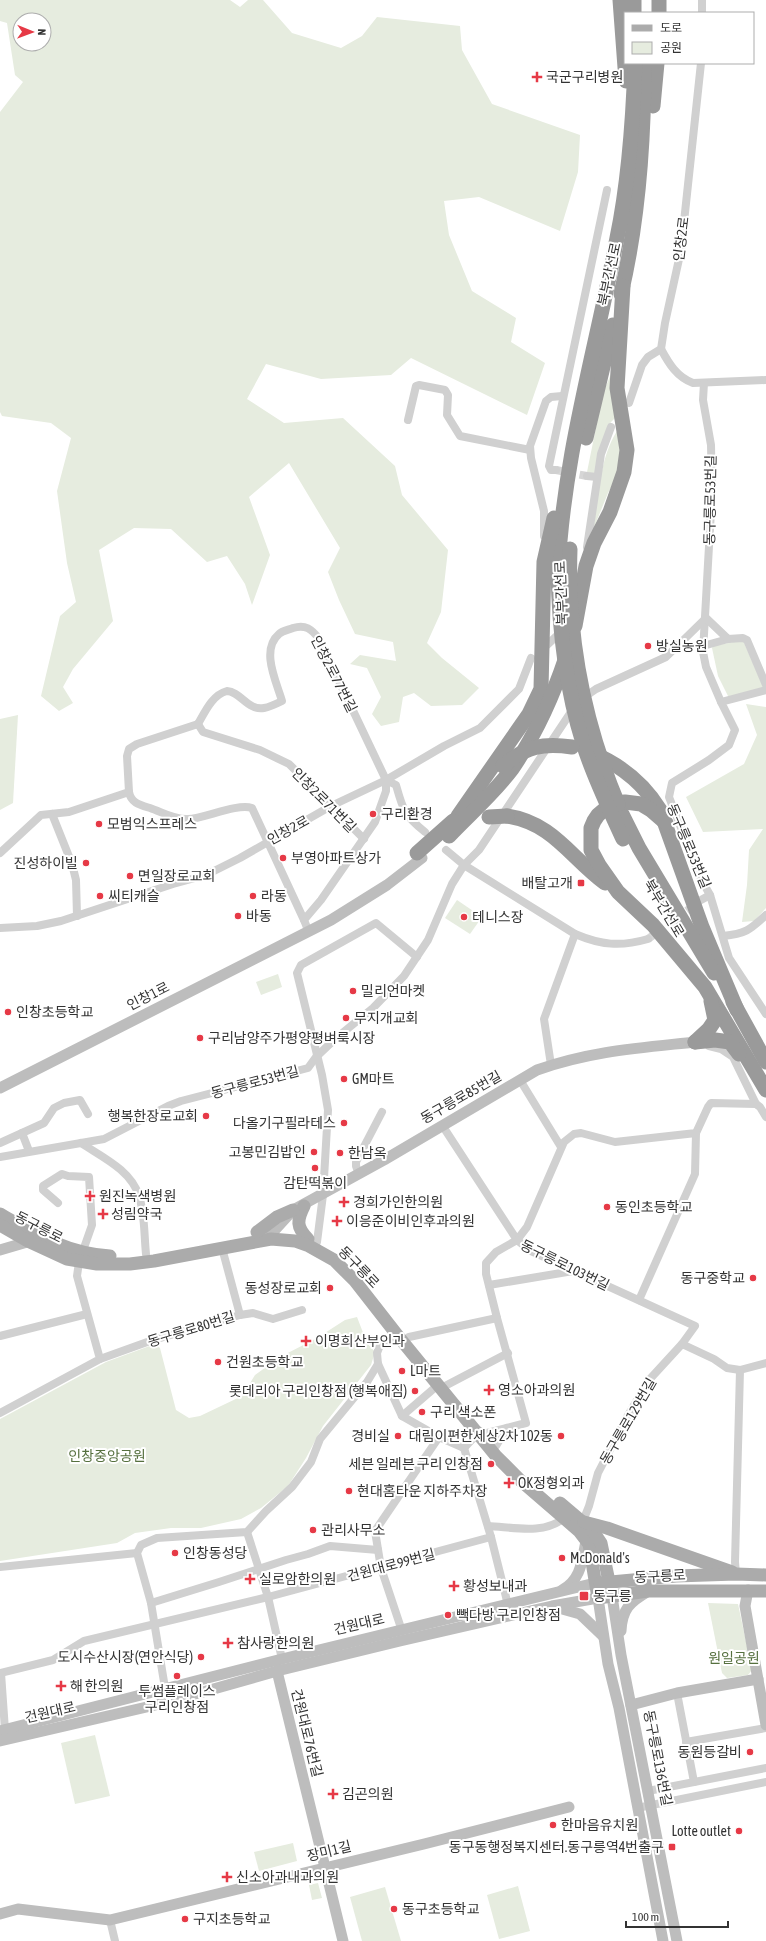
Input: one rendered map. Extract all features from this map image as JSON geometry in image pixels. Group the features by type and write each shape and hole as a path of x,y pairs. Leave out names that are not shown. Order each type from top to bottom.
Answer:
{"highway":[{"path":"620,0 629,157"},
{"path":"634,0 634,12"},
{"path":"644,0 644,12"},
{"path":"659,0 659,12"},
{"name":"북부간선로","path":"634,64 629,157 618,237 565,491 560,531 558,571 560,621 573,707 583,744 597,780 623,839 737,1028 764,1084"},
{"name":"북부간선로","path":"644,64 644,126 641,174 630,248 623,286 589,421 577,480 571,522 568,586 576,661 589,722 608,780 622,814 639,848 738,1010 766,1062"},
{"path":"641,174 650,130 657,64"},
{"path":"449,836 511,769 535,732 556,686 572,641 586,566 594,543 610,512 624,472 627,450 617,388 623,286"},
{"path":"449,836 530,714 541,689 544,560 584,395"},
{"path":"449,836 503,766 513,757 534,747 554,744 572,747 611,762 632,776 649,793 660,810 702,927 738,1010"},
{"path":"618,892 598,864 591,850 592,828 598,815 611,804 630,802 647,808 666,824"},
{"path":"420,856 449,836 479,819 507,816 533,823 557,839 596,876 618,892 653,925 705,987 764,1084"},
{"path":"695,1042 709,1029 714,1020 713,1008 705,987"},
{"path":"695,1042 715,1040 730,1042 764,1084"}],"main road":[{"path":"257,1232 277,1217 299,1208 298,1225 301,1232 312,1240"},
{"name":"동구릉로","path":"0,1214 41,1238 67,1249 81,1257 130,1264 222,1248 271,1236 293,1235 312,1240 337,1252 441,1386 520,1480 564,1518 589,1544 598,1598 648,1591 766,1591"},
{"name":"동구릉로","path":"0,1226 67,1259 146,1254 257,1232 294,1241 309,1246 334,1260 355,1281 403,1337"},
{"name":"동구릉로","path":"481,1433 593,1531 601,1543 609,1581 736,1574 766,1575"},
{"name":"동구릉로","path":"583,1521 607,1528 736,1574"},
{"name":"건원대로","path":"595,1584 609,1581"},
{"name":"동구릉로136번길","path":"609,1581 612,1596"}],"street":[{"path":"702,0 702,12"},
{"name":"인창2로","path":"661,349 664,323 681,250 701,64"},
{"path":"556,470 551,470 549,466 562,396 607,190"},
{"path":"629,403 642,365 648,357 661,349 677,374 683,380 693,383 766,380"},
{"name":"동구릉로53번길","path":"701,900 710,895 701,879 669,797 672,783 709,760 729,745 735,730 706,667 703,643 706,618 712,505 712,461 703,400 704,383"},
{"path":"408,420 416,386 419,385 445,390 448,393 447,415 460,436 530,450"},
{"path":"544,560 544,511 530,450 530,441 546,401 551,397 562,396"},
{"path":"547,645 556,637 566,621 580,577 586,566 597,477 603,447 611,428"},
{"path":"587,476 597,477"},
{"path":"706,618 728,639"},
{"name":"동구릉로53번길","path":"0,1157 104,1139 168,1106 181,1101 308,1068 316,1057 335,1039 373,1008 404,976 428,940 452,884 464,865 479,850 570,711 579,701 596,688 666,657 706,618"},
{"name":"인창2로77번길","path":"198,724 210,704 218,695 226,691 235,694 249,705 258,708 282,701 270,657 274,638 281,632 299,626 307,627 319,639 386,780"},
{"path":"689,636 700,634 702,636 703,643 728,639 743,638 747,640 766,686"},
{"name":"인창2로","path":"0,928 37,926 77,916 173,884 206,875 240,858 330,806 386,780 486,724 519,689 531,658"},
{"path":"721,702 766,690"},
{"path":"198,724 137,744 129,749 127,756 129,792 136,803 175,817 189,820 215,812 250,808 254,811 306,925"},
{"name":"인창2로71번길","path":"198,724 203,732 260,750 289,764 364,840"},
{"path":"306,925 321,900 364,840 379,814 386,791 386,780 396,785 402,807 409,820 425,832"},
{"path":"0,853 41,815 69,812 129,792"},
{"path":"52,814 72,864 76,880 77,916"},
{"path":"449,836 464,865 575,934 594,942 618,944 648,939"},
{"name":"인창1로","path":"0,1088 306,925 331,920 361,903 420,856"},
{"path":"710,895 729,958 766,1014"},
{"path":"723,936 739,935 751,929 766,915"},
{"path":"312,1240 323,1195 328,1110 322,1075 316,1057 298,973 301,965 376,923 417,957"},
{"path":"551,1065 544,1019 575,934"},
{"path":"695,1042 721,1048 733,1057 756,1104 760,1107 766,1117"},
{"name":"동구릉로85번길","path":"271,1236 299,1208 520,1080 551,1065 565,1060 612,1051 695,1042"},
{"path":"520,1080 561,1148"},
{"path":"0,1143 44,1123 54,1108 64,1103 80,1100 88,1114"},
{"path":"639,1300 695,1174 696,1133 708,1107 711,1103 756,1104"},
{"path":"359,1174 356,1162 382,1112"},
{"path":"442,1125 517,1240 530,1221 564,1142 574,1134 581,1133 615,1142 696,1133"},
{"path":"22,1133 29,1151"},
{"path":"81,1143 118,1167 135,1187 141,1204 146,1254"},
{"path":"58,1203 43,1190 43,1186 62,1174 68,1176 89,1177 92,1225 81,1257 77,1276 100,1359"},
{"path":"0,1250 41,1238"},
{"name":"동구릉로103번길","path":"507,1428 526,1423 486,1274 486,1263 496,1252 517,1240 531,1251 572,1271 696,1326 682,1344"},
{"name":"동구릉로80번길","path":"0,1413 100,1359 150,1340 240,1315 222,1248"},
{"path":"489,1285 572,1271"},
{"path":"240,1315 253,1313 273,1319 302,1310"},
{"path":"0,1336 87,1314"},
{"path":"497,1318 403,1337 380,1345 377,1353 378,1364 402,1416 439,1437 464,1448 488,1526 508,1605"},
{"path":"682,1344 714,1359 727,1368 740,1370 766,1363"},
{"name":"동구릉로129번길","path":"583,1521 590,1506 598,1473 627,1417 649,1380 682,1344"},
{"path":"402,1416 441,1386 508,1353"},
{"path":"165,1688 151,1603 137,1554 141,1545 157,1538 247,1532 266,1511 292,1487 311,1462 320,1439 351,1399 367,1382 378,1364"},
{"path":"736,1574 734,1562 740,1370"},
{"path":"464,1448 481,1433 507,1428"},
{"path":"496,1446 507,1428"},
{"path":"402,1630 381,1568 375,1531 439,1437"},
{"path":"488,1526 540,1529 557,1524 564,1518"},
{"path":"247,1532 260,1568 268,1597 282,1659 277,1671"},
{"name":"건원대로99번길","path":"0,1673 53,1660 84,1642 268,1597 491,1538"},
{"path":"558,1593 569,1586 580,1573 586,1541"},
{"name":"건원대로99번길","path":"151,1603 330,1546 345,1546 378,1550"},
{"path":"0,1567 137,1554"},
{"name":"건원대로","path":"2,1730 282,1659 595,1584"},
{"path":"686,1742 766,1726 745,1606 748,1590"},
{"path":"621,1656 622,1621 630,1602 648,1591"},
{"name":"동구릉로136번길","path":"612,1596 621,1656 677,1941"},
{"name":"건원대로","path":"0,1741 164,1702 277,1671 552,1606 598,1598"},
{"name":"동구릉로136번길","path":"598,1598 603,1636 619,1708 663,1941"},
{"path":"552,1606 580,1614 603,1636"},
{"name":"건원대로76번길","path":"277,1671 344,1941"},
{"path":"0,1673 2,1730"},
{"path":"631,1705 677,1694 758,1679"},
{"path":"677,1694 694,1782"},
{"path":"648,1791 766,1768"},
{"path":"637,1808 766,1782"},
{"name":"장미1길","path":"0,1914 18,1909 26,1909 110,1920 569,1807"},
{"path":"110,1920 115,1941"}],"green space":[{"path":"0,0 230,0 240,7 248,0 263,0 292,33 341,48 362,36 377,17 460,26 462,50 492,104 580,135 578,172 560,231 479,197 444,201 449,235 472,291 516,318 511,342 545,363 527,415 411,358 391,375 321,379 266,364 247,399 284,423 343,418 395,466 402,495 448,550 441,612 427,643 442,658 479,688 462,705 431,706 414,693 403,697 399,722 381,726 372,714 381,697 367,668 350,664 360,655 396,661 393,642 355,634 328,572 340,548 289,463 249,497 270,555 252,605 245,584 227,556 207,562 171,529 134,528 99,550 113,621 73,669 63,687 73,703 59,711 41,696 60,616 76,602 67,563 57,491 71,438 51,423 2,416 0,412 0,112 23,82 15,75 7,23 0,21"},
{"path":"611,374 617,416 608,425 596,474 588,473 603,393"},
{"path":"619,428 621,468 608,493 593,530 601,477 607,451"},
{"path":"743,640 764,689 729,698 718,676 712,648 713,646"},
{"path":"746,704 766,707 766,908 754,921 742,922 747,885 749,850 763,829 703,832 686,797 744,764 757,735"},
{"path":"18,715 13,803 0,810 0,719"},
{"name":"테니스장","path":"457,900 482,917 470,934 445,918"},
{"path":"278,974 282,987 261,995 256,982"},
{"name":"인창중앙공원","path":"357,1317 367,1343 375,1352 371,1365 323,1426 306,1458 288,1486 261,1508 241,1519 201,1528 171,1528 135,1533 117,1543 0,1561 0,1419 106,1362 155,1344 160,1348 176,1410 189,1418 200,1416 242,1396 255,1375 280,1357 317,1338 345,1320"},
{"name":"원일공원","path":"708,1603 738,1604 752,1670 748,1675 727,1678 722,1673"},
{"path":"95,1735 110,1796 75,1804 61,1743"},
{"path":"293,1843 297,1861 259,1871 254,1852"},
{"path":"318,1883 322,1898 312,1900 309,1885"},
{"path":"518,1886 530,1931 499,1939 487,1895"},
{"path":"385,1887 401,1941 362,1941 350,1897"}],"tunnel":[{"path":"556,470 587,476"},
{"path":"648,939 696,904"}],"place":[{"name":"국군구리병원","path":"537,77"},
{"name":"방실농원","path":"648,646"},
{"name":"구리환경","path":"373,814"},
{"name":"모범익스프레스","path":"99,824"},
{"name":"부영아파트상가","path":"283,858"},
{"name":"진성하이빌","path":"86,863"},
{"name":"면일장로교회","path":"130,876"},
{"name":"배탈고개","path":"581,883"},
{"name":"씨티캐슬","path":"100,896"},
{"name":"라동","path":"253,896"},
{"name":"바동","path":"238,916"},
{"name":"테니스장","path":"464,917"},
{"name":"밀리언마켓","path":"353,991"},
{"name":"인창초등학교","path":"8,1012"},
{"name":"무지개교회","path":"346,1018"},
{"name":"구리남양주가평양평벼룩시장","path":"200,1038"},
{"name":"GM마트","path":"344,1079"},
{"name":"행복한장로교회","path":"206,1116"},
{"name":"다올기구필라테스","path":"344,1123"},
{"name":"고봉민김밥인","path":"314,1152"},
{"name":"한남옥","path":"340,1153"},
{"name":"감탄떡볶이","path":"315,1168"},
{"name":"원진녹색병원","path":"90,1196"},
{"name":"경희가인한의원","path":"344,1202"},
{"name":"동인초등학교","path":"607,1207"},
{"name":"성림약국","path":"103,1214"},
{"name":"이응준이비인후과의원","path":"337,1221"},
{"name":"동구중학교","path":"753,1278"},
{"name":"동성장로교회","path":"330,1288"},
{"name":"이명희산부인과","path":"306,1341"},
{"name":"건원초등학교","path":"218,1362"},
{"name":"L마트","path":"402,1371"},
{"name":"영소아과의원","path":"489,1390"},
{"name":"롯데리아 구리인창점 (행복애짐)","path":"415,1391"},
{"name":"구리 색소폰","path":"422,1412"},
{"name":"경비실","path":"398,1436"},
{"name":"대림이편한세상2차 102동","path":"561,1436"},
{"name":"세븐 일레븐 구리 인창점","path":"491,1464"},
{"name":"OK정형외과","path":"509,1483"},
{"name":"현대홈타운 지하주차장","path":"349,1491"},
{"name":"관리사무소","path":"313,1530"},
{"name":"인창동성당","path":"175,1553"},
{"name":"McDonald's","path":"562,1558"},
{"name":"실로암한의원","path":"250,1579"},
{"name":"황성보내과","path":"454,1586"},
{"name":"동구릉","path":"584,1596"},
{"name":"빽다방 구리인창점","path":"448,1615"},
{"name":"참사랑한의원","path":"228,1643"},
{"name":"도시수산시장(연안식당)","path":"201,1657"},
{"name":"투썸플레이스 구리인창점","path":"177,1676"},
{"name":"해 한의원","path":"61,1686"},
{"name":"동원등갈비","path":"750,1752"},
{"name":"김곤의원","path":"333,1794"},
{"name":"한마음유치원","path":"553,1825"},
{"name":"Lotte outlet","path":"739,1831"},
{"name":"동구동행정복지센터.동구릉역4번출구","path":"672,1847"},
{"name":"신소아과내과의원","path":"227,1877"},
{"name":"동구초등학교","path":"394,1909"},
{"name":"구지초등학교","path":"185,1919"}]}
